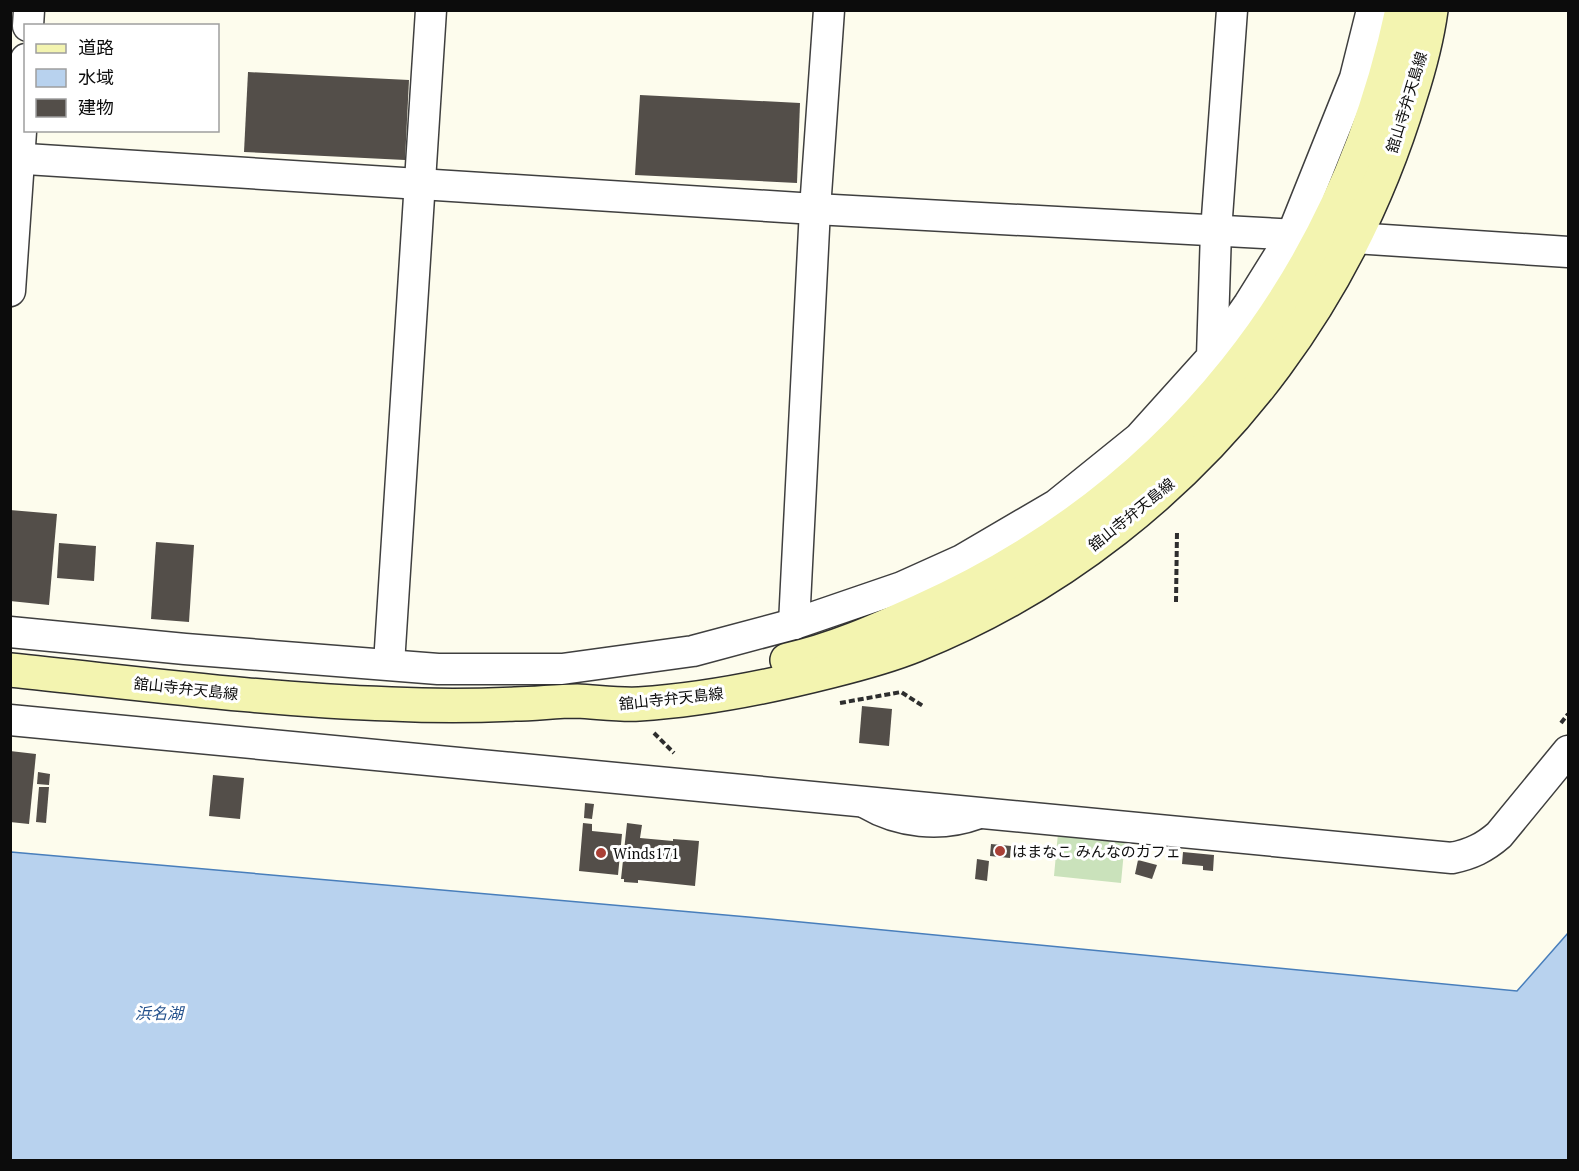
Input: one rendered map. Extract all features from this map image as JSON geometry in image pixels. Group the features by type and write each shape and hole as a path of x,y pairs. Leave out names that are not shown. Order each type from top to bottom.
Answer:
{"main road":[{"name":"舘山寺弁天島線","path":"577,701 616,691 697,680 802,657 853,640 951,597 998,572 1087,514 1129,480 1205,405 1271,322 1300,277 1307,236 1350,178 1371,125 1388,70 1402,10"},
{"name":"舘山寺弁天島線","path":"10,670 333,702 454,706 577,701 638,704 753,689 807,677 913,646 964,624 1059,569 1105,537 1189,465 1262,383 1325,292 1377,190 1399,134 1416,78 1431,10"}],"street":[{"path":"389,664 431,10"},
{"path":"794,624 815,209 829,10"},
{"path":"1212,357 1216,231 1232,10"},
{"path":"10,632 185,649 438,669 562,669 693,651 794,624 902,587 962,560 1056,505 1139,438 1212,357 1249,304 1307,236 1355,78 1372,10"},
{"path":"10,291 15,158 24,77"},
{"path":"15,158 815,209 1569,252"},
{"path":"10,720 1452,858 1485,847 1499,835 1562,741"}],"path":[{"path":"1176,602 1177,532"},
{"path":"1562,741 1569,714"},
{"path":"649,727 677,757"}],"green space":[{"path":"1058,833 1125,840 1121,883 1054,876"}],"water":[{"name":"浜名湖","path":"11,852 748,917 1517,991 1568,933 1568,1160 11,1160"}],"building":[{"path":"248,72 409,80 405,160 244,152"},
{"path":"640,95 800,103 797,183 635,175"},
{"path":"10,510 57,514 49,605 10,601"},
{"path":"156,542 194,545 189,622 151,619"},
{"path":"59,543 96,546 94,581 57,578"},
{"path":"862,706 892,709 889,746 859,743"},
{"path":"10,751 36,754 29,824 10,822"},
{"path":"38,772 50,774 49,785 37,784"},
{"path":"213,775 244,778 240,819 209,816"},
{"path":"39,787 49,787 46,823 36,822"},
{"path":"585,803 594,804 592,819 584,818"},
{"name":"Winds171","path":"583,823 592,824 592,831 622,834 618,875 579,871"},
{"path":"627,823 642,825 640,838 699,841 695,886 638,880 638,883 624,882 624,879 621,879"},
{"name":"はまなこ みんなのカフェ","path":"991,844 1011,846 1010,858 990,856"},
{"path":"1183,852 1214,855 1213,871 1203,870 1203,866 1182,864"},
{"path":"977,859 989,861 987,881 975,879"},
{"path":"1138,860 1157,865 1152,879 1135,874"}],"place":[{"name":"はまなこ みんなのカフェ","path":"1000,851"},
{"name":"Winds171","path":"601,853"}]}
